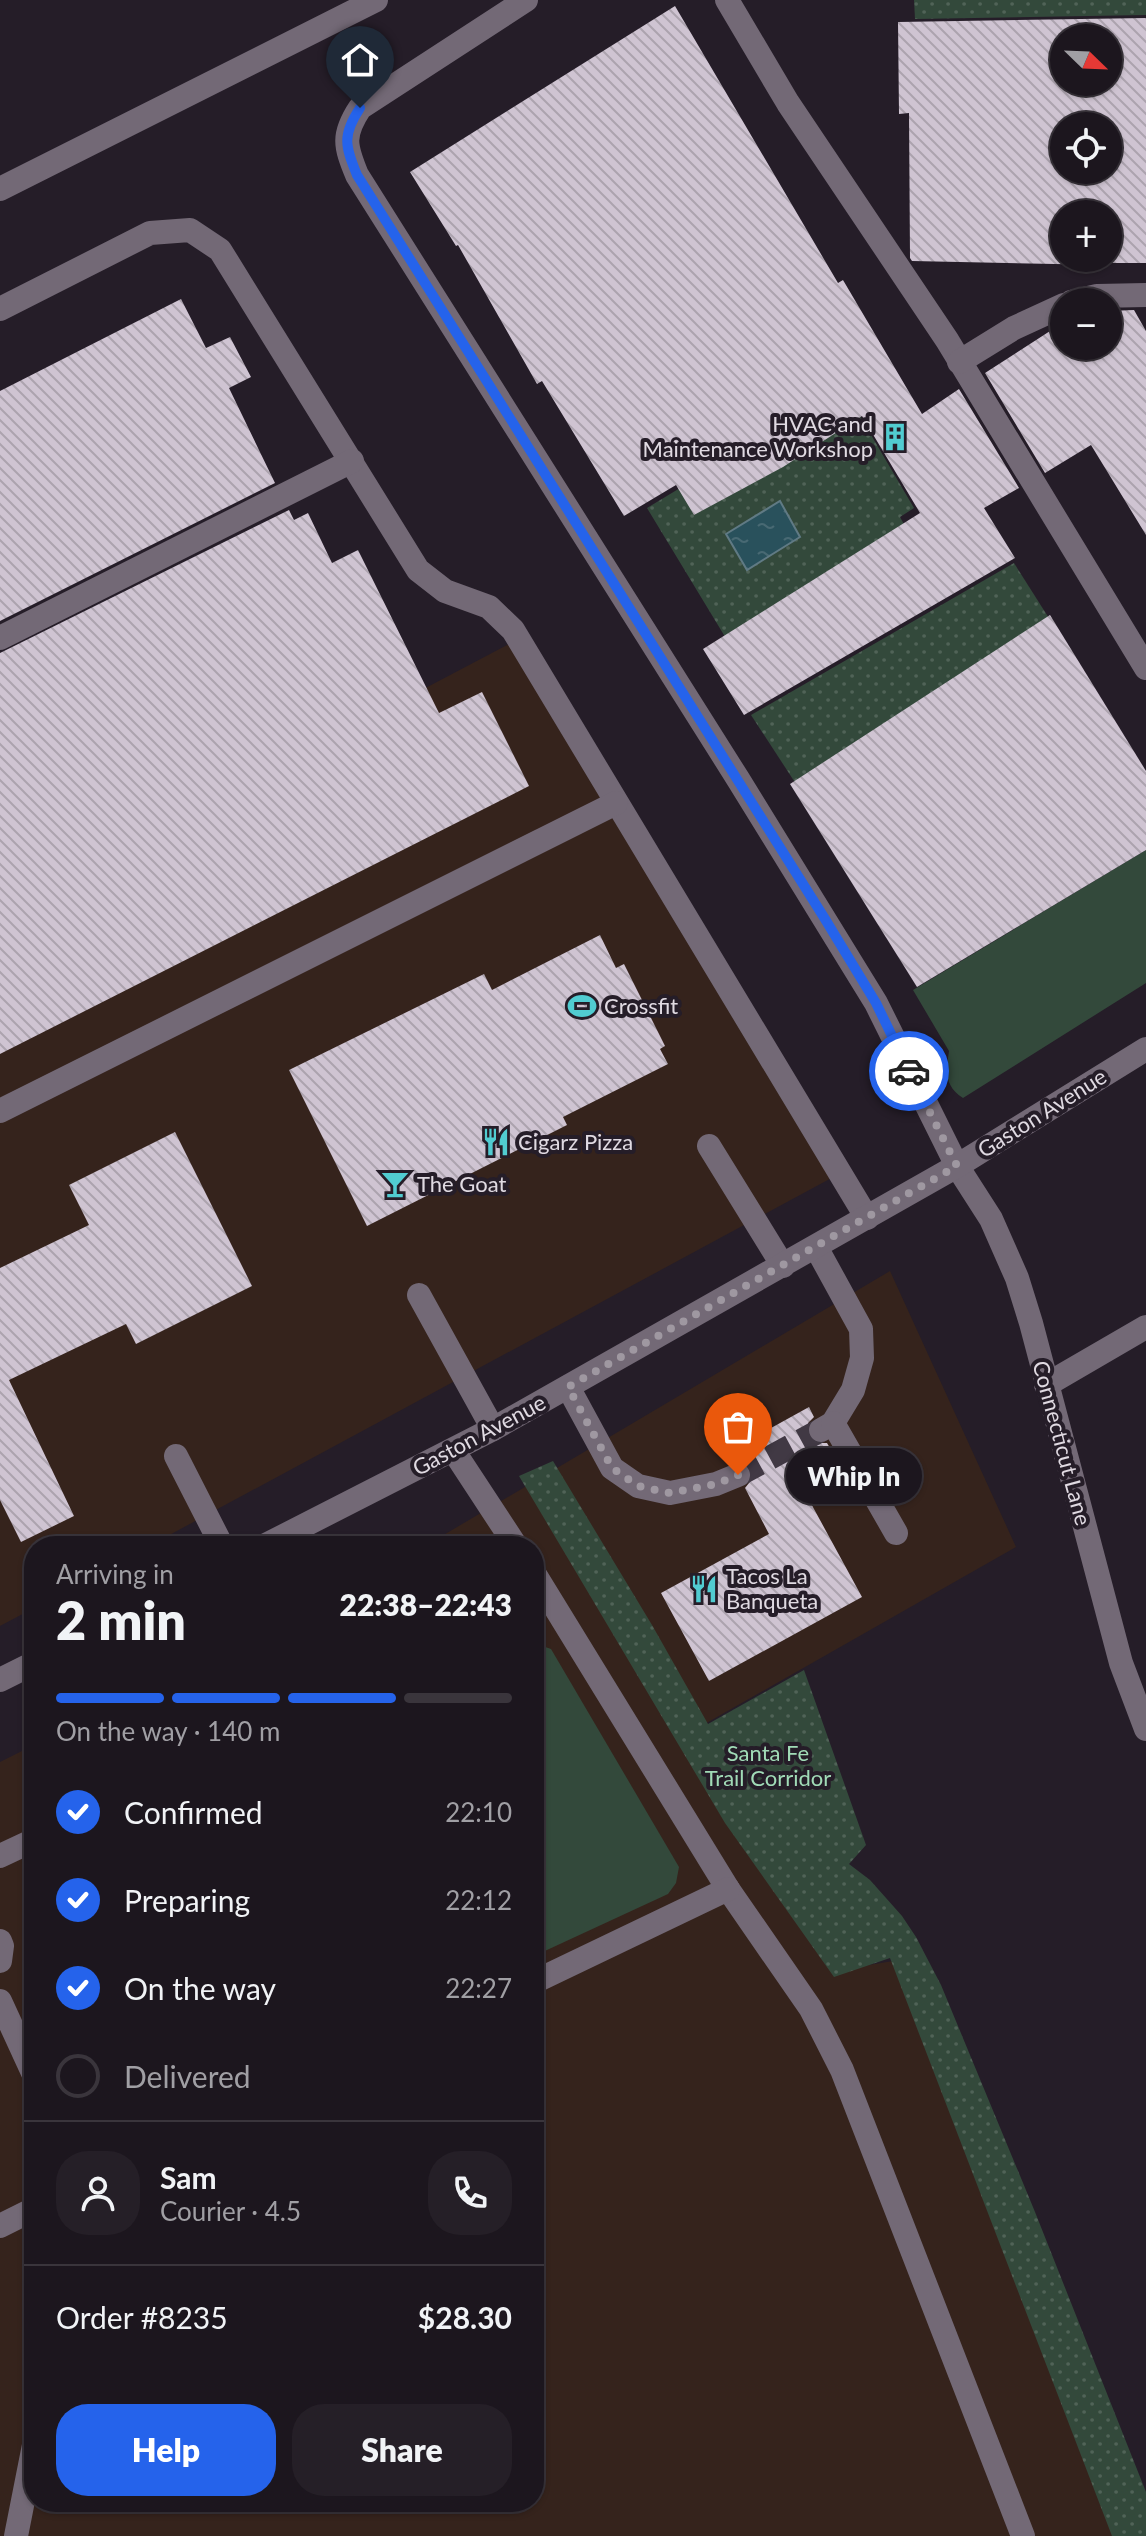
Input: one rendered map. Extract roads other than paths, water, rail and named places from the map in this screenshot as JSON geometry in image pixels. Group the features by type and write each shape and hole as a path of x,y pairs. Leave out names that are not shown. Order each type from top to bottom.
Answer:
{"street":[{"path":"0,189 376,0"},
{"name":"Connecticut Lane","path":"526,0 360,108 348,127 347,150 357,175 876,1003 957,1166 991,1219 1017,1278 1031,1323 1121,1663 1146,1729"},
{"path":"727,0 788,103 947,340 1146,668"},
{"path":"0,309 150,233 190,230 220,250 418,570 445,591 489,607 513,630 867,1218"},
{"path":"1122,295 1146,295"},
{"path":"959,362 1014,328 1050,311"},
{"path":"0,638 352,461"},
{"path":"0,1111 616,803"},
{"name":"Gaston Avenue","path":"284,1536 493,1429 783,1266 957,1166 1146,1049"},
{"path":"709,1146 783,1266"},
{"path":"816,1247 861,1329 862,1358 853,1390 827,1426 896,1533"},
{"path":"419,1295 493,1429"},
{"path":"1046,1385 1146,1327"},
{"path":"568,1387 612,1468 638,1486 670,1493 716,1484 738,1475"},
{"path":"453,1450 509,1536"},
{"path":"176,1456 217,1536"},
{"path":"544,1598 728,1889 811,2009 842,2070 1023,2536"},
{"path":"0,1680 24,1668"},
{"path":"0,1856 24,1845"},
{"path":"544,1977 728,1889"},
{"path":"0,1941 0,1961"},
{"path":"0,2001 24,2053"},
{"path":"0,2226 24,2214"},
{"path":"16,2536 24,2496"}],"water":[{"path":"780,501 800,537 747,570 726,534"}],"tunnel":[{"path":"738,1475 821,1430"}],"place":[{"name":"HVAC and Maintenance Workshop","path":"895,437"},
{"name":"Crossfit","path":"582,1006"},
{"name":"Cigarz Pizza","path":"496,1142"},
{"name":"The Goat","path":"395,1184"},
{"name":"Whip In","path":"738,1475"},
{"name":"Tacos La Banqueta","path":"704,1589"}],"park label":[{"name":"Santa Fe Trail Corridor","path":"768,1766"}]}
